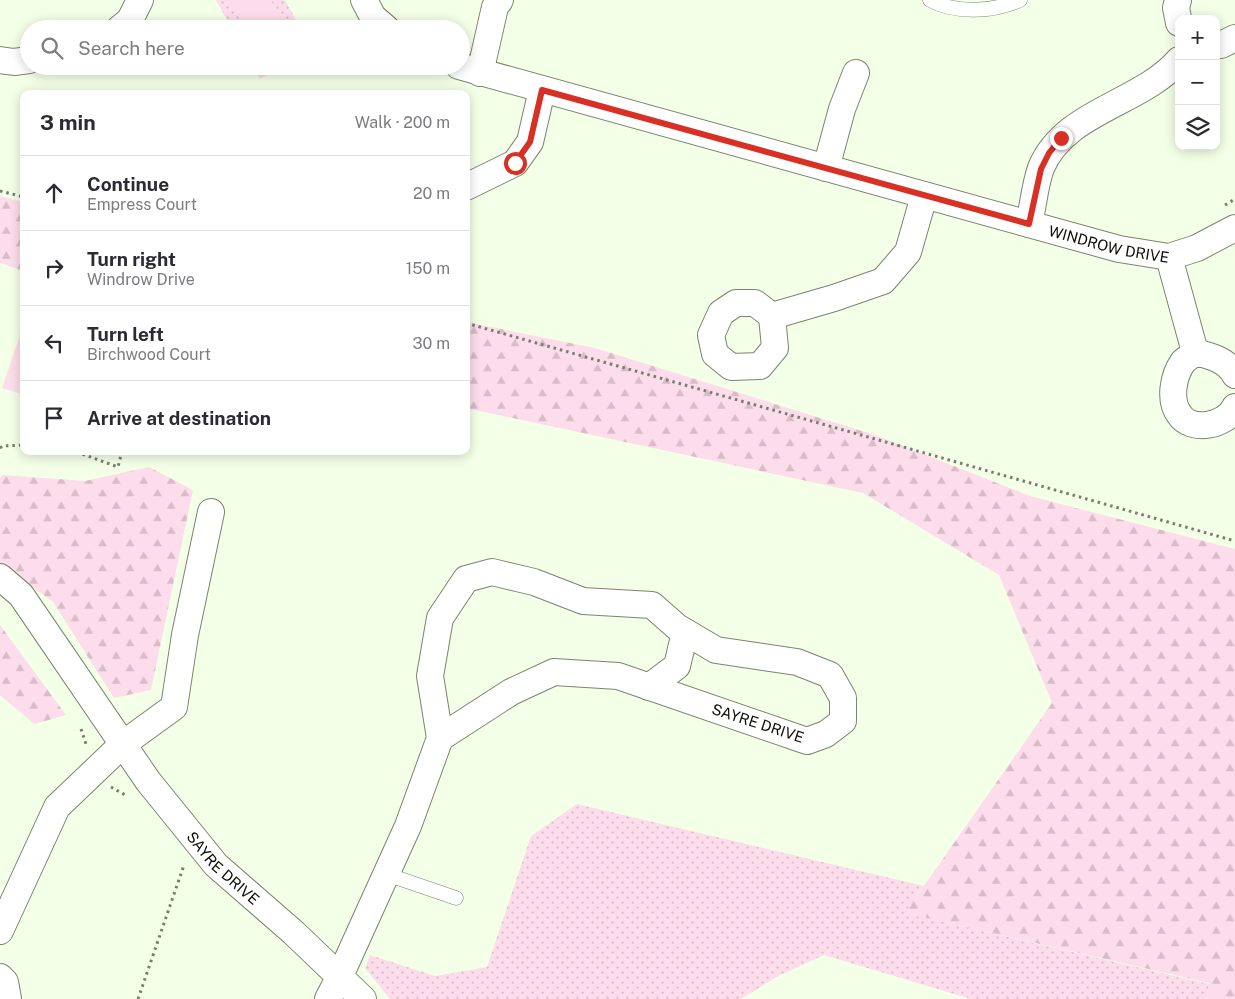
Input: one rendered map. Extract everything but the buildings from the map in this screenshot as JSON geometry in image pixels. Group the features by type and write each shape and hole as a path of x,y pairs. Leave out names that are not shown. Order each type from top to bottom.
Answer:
{"street":[{"path":"130,20 140,0"},
{"path":"364,0 376,20"},
{"path":"470,67 495,7 500,0"},
{"path":"1177,15 1176,8 1178,0"},
{"path":"1220,45 1235,38"},
{"path":"0,60 20,61"},
{"path":"1029,224 1041,169 1049,153 1061,138 1078,125 1151,84 1175,64"},
{"name":"WINDROW DRIVE","path":"470,69 1119,249 1169,257 1197,248 1235,228"},
{"path":"826,168 842,109 856,73"},
{"path":"470,185 515,163 530,142 542,90"},
{"path":"772,316 883,281 908,252 924,196"},
{"path":"1169,257 1196,353"},
{"path":"1196,353 1216,358 1232,368 1235,375"},
{"path":"1196,353 1184,362 1176,374 1174,400 1179,415 1192,424 1207,426 1220,422 1232,413 1235,407"},
{"path":"0,931 57,807 123,744 174,707 185,635 211,512"},
{"name":"SAYRE DRIVE","path":"328,999 408,826 440,738 430,676 440,618 466,579 492,572 534,582 583,601 652,605 677,627 716,650 797,662 830,676 843,698 843,721 826,734 807,741 618,676 554,672 506,696 440,738"},
{"name":"SAYRE DRIVE","path":"0,577 21,595 148,780 216,865 294,933 363,999"},
{"path":"650,687 677,666 685,632"},
{"path":"0,977 5,982 8,999"}],"lane":[{"path":"930,0 942,7 980,10 1009,5 1020,0"},
{"path":"386,874 456,898"}],"path":[{"path":"0,191 20,197"},
{"path":"470,324 1235,541"},
{"path":"0,448 3,446 20,445"},
{"path":"87,455 118,467 121,455"},
{"path":"138,999 186,860"}],"green space":[{"path":"216,0 285,0 296,20 227,20"},
{"path":"230,0 271,0 281,20 240,20"},
{"path":"258,75 267,75 260,79"},
{"path":"0,196 20,201 20,270 0,263"},
{"path":"470,323 595,348 875,435 1030,496 1235,549 1235,999 1206,999 1209,983 905,913 1052,703 999,575 863,493 470,409"},
{"path":"20,335 20,394 2,388"},
{"path":"149,467 193,490 151,690 114,698 53,602 0,563 0,478 2,475 85,481"},
{"path":"0,625 66,715 34,724 0,695"},
{"path":"577,804 924,886 906,913 1209,984 1206,999 971,999 824,955 778,976 741,999 390,999 365,968 370,955 435,976 487,967 531,836"}],"route":[{"path":"515,163 530,142 542,90 1029,224 1041,169 1049,153 1061,138"}]}
